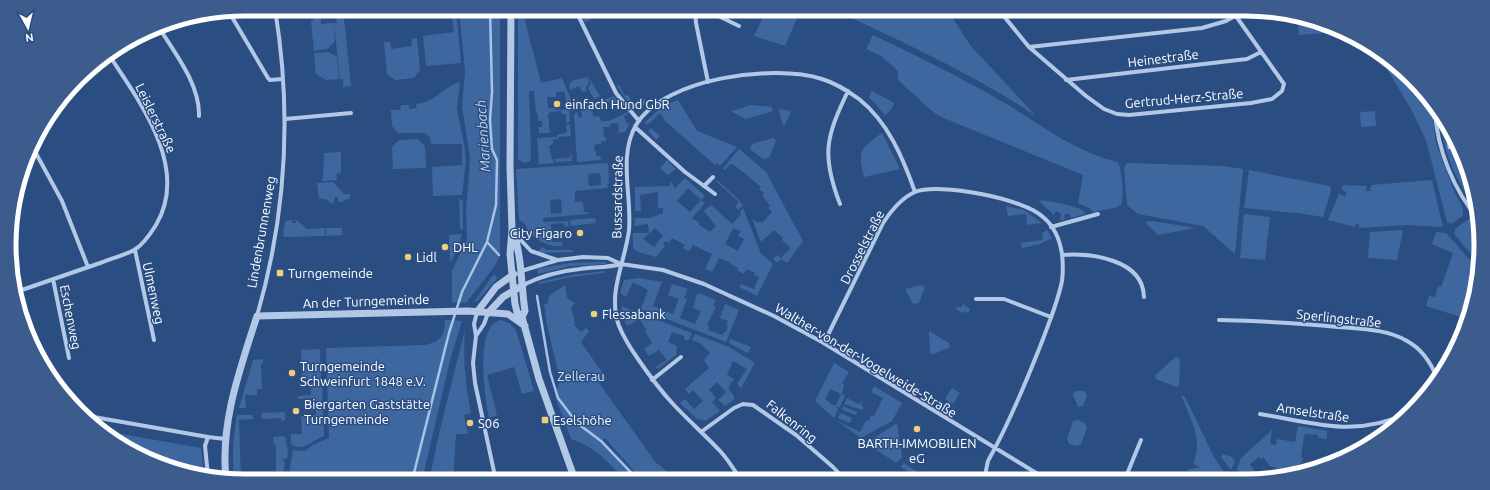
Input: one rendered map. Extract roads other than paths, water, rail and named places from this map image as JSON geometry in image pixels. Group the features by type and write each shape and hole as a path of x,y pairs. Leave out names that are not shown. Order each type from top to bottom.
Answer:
{"street":[{"path":"231,16 268,78 270,80 283,79"},
{"name":"Lindenbrunnenweg","path":"226,473 225,439 228,416 271,264 284,166 285,119 283,79 275,16"},
{"path":"511,16 510,167 512,230 510,248 513,290 517,312 522,317 525,326 539,380 573,474"},
{"path":"578,16 616,93 639,121"},
{"path":"696,16 708,82"},
{"path":"718,16 739,26"},
{"name":"Gertrud-Herz-Straße","path":"1004,16 1029,46 1066,80 1104,109 1117,114 1129,115 1251,103 1272,99 1282,91 1284,84 1261,52"},
{"path":"1029,46 1202,28 1226,21 1235,16 1261,52"},
{"path":"161,31 189,79 199,108 199,116"},
{"name":"Heinestraße","path":"1066,80 1248,59 1261,52"},
{"name":"Leislerstraße","path":"112,59 145,114 161,148 166,164 167,189 159,219 151,233 135,250"},
{"name":"Bussardstraße","path":"621,264 629,230 630,196 628,154 635,127 639,121 662,100 708,82 746,74 790,74 822,79 848,91 865,104 880,120 896,146 915,192"},
{"path":"840,204 829,173 828,146 830,136 848,91"},
{"path":"285,119 351,113"},
{"path":"1436,120 1441,147 1454,181 1471,210"},
{"path":"635,127 685,172 715,194"},
{"path":"35,152 62,201 88,267"},
{"path":"704,186 713,177"},
{"name":"Drosselstraße","path":"824,343 883,223 895,206 915,192 944,188 1022,204 1043,216 1057,237 1062,255 1062,280 1051,317 1032,366 986,466 985,474"},
{"path":"1051,227 1098,214"},
{"path":"512,230 519,247 525,310 522,317"},
{"name":"Walther-von-der-Vogelweide-Straße","path":"512,230 531,251 558,260"},
{"path":"20,291 135,250"},
{"name":"Ulmenweg","path":"135,250 154,340"},
{"path":"1062,255 1097,256 1118,263 1130,271 1140,281 1144,290 1144,297"},
{"name":"Walther-von-der-Vogelweide-Straße","path":"521,271 558,260 583,257 608,258 621,264 663,270 704,284 774,316 824,343 1036,474"},
{"path":"621,264 616,288 617,318 624,336 652,380 732,465 737,474"},
{"name":"Walther-von-der-Vogelweide-Straße","path":"523,285 555,273 581,269 607,268 621,264"},
{"path":"495,474 475,383 473,363 476,336 474,324 477,312 496,287 511,275 521,271"},
{"name":"Eschenweg","path":"53,280 69,358"},
{"path":"476,336 484,324 492,306 513,290 523,285"},
{"path":"976,299 1004,299 1051,317"},
{"name":"An der Turngemeinde","path":"257,316 451,310 508,314 525,326"},
{"name":"Sperlingstraße","path":"1219,320 1372,330 1393,335 1407,341 1420,350 1431,364 1435,372"},
{"path":"652,380 681,357"},
{"name":"Falkenring","path":"701,432 714,420 737,406 746,404 757,407 796,435 839,474"},
{"name":"Amselstraße","path":"1260,414 1348,428 1376,425 1395,418"},
{"path":"94,417 208,438 225,439"},
{"path":"208,438 205,446 208,471"},
{"path":"1127,474 1141,440"}],"waterway":[{"name":"Marienbach","path":"490,16 492,92 490,120 492,149 497,160 496,205 487,242 499,255"},
{"path":"1448,140 1449,148"},
{"path":"414,474 449,333 462,292 487,242"},
{"name":"Marienbach","path":"537,296 550,372 558,398 577,423 601,441 632,474"}],"place":[{"name":"einfach Hund GbR","path":"557,104"},
{"name":"City Figaro","path":"580,233"},
{"name":"DHL","path":"445,247"},
{"name":"Lidl","path":"408,257"},
{"name":"Turngemeinde","path":"280,273"},
{"name":"Flessabank","path":"594,314"},
{"name":"Turngemeinde Schweinfurt 1848 e.V.","path":"292,373"},
{"name":"Biergarten Gaststätte Turngemeinde","path":"296,411"},
{"name":"Eselshöhe","path":"545,420"},
{"name":"S06","path":"470,423"},
{"name":"BARTH-IMMOBILIEN eG","path":"917,429"}],"park label":[{"name":"Zellerau","path":"581,376"}]}
